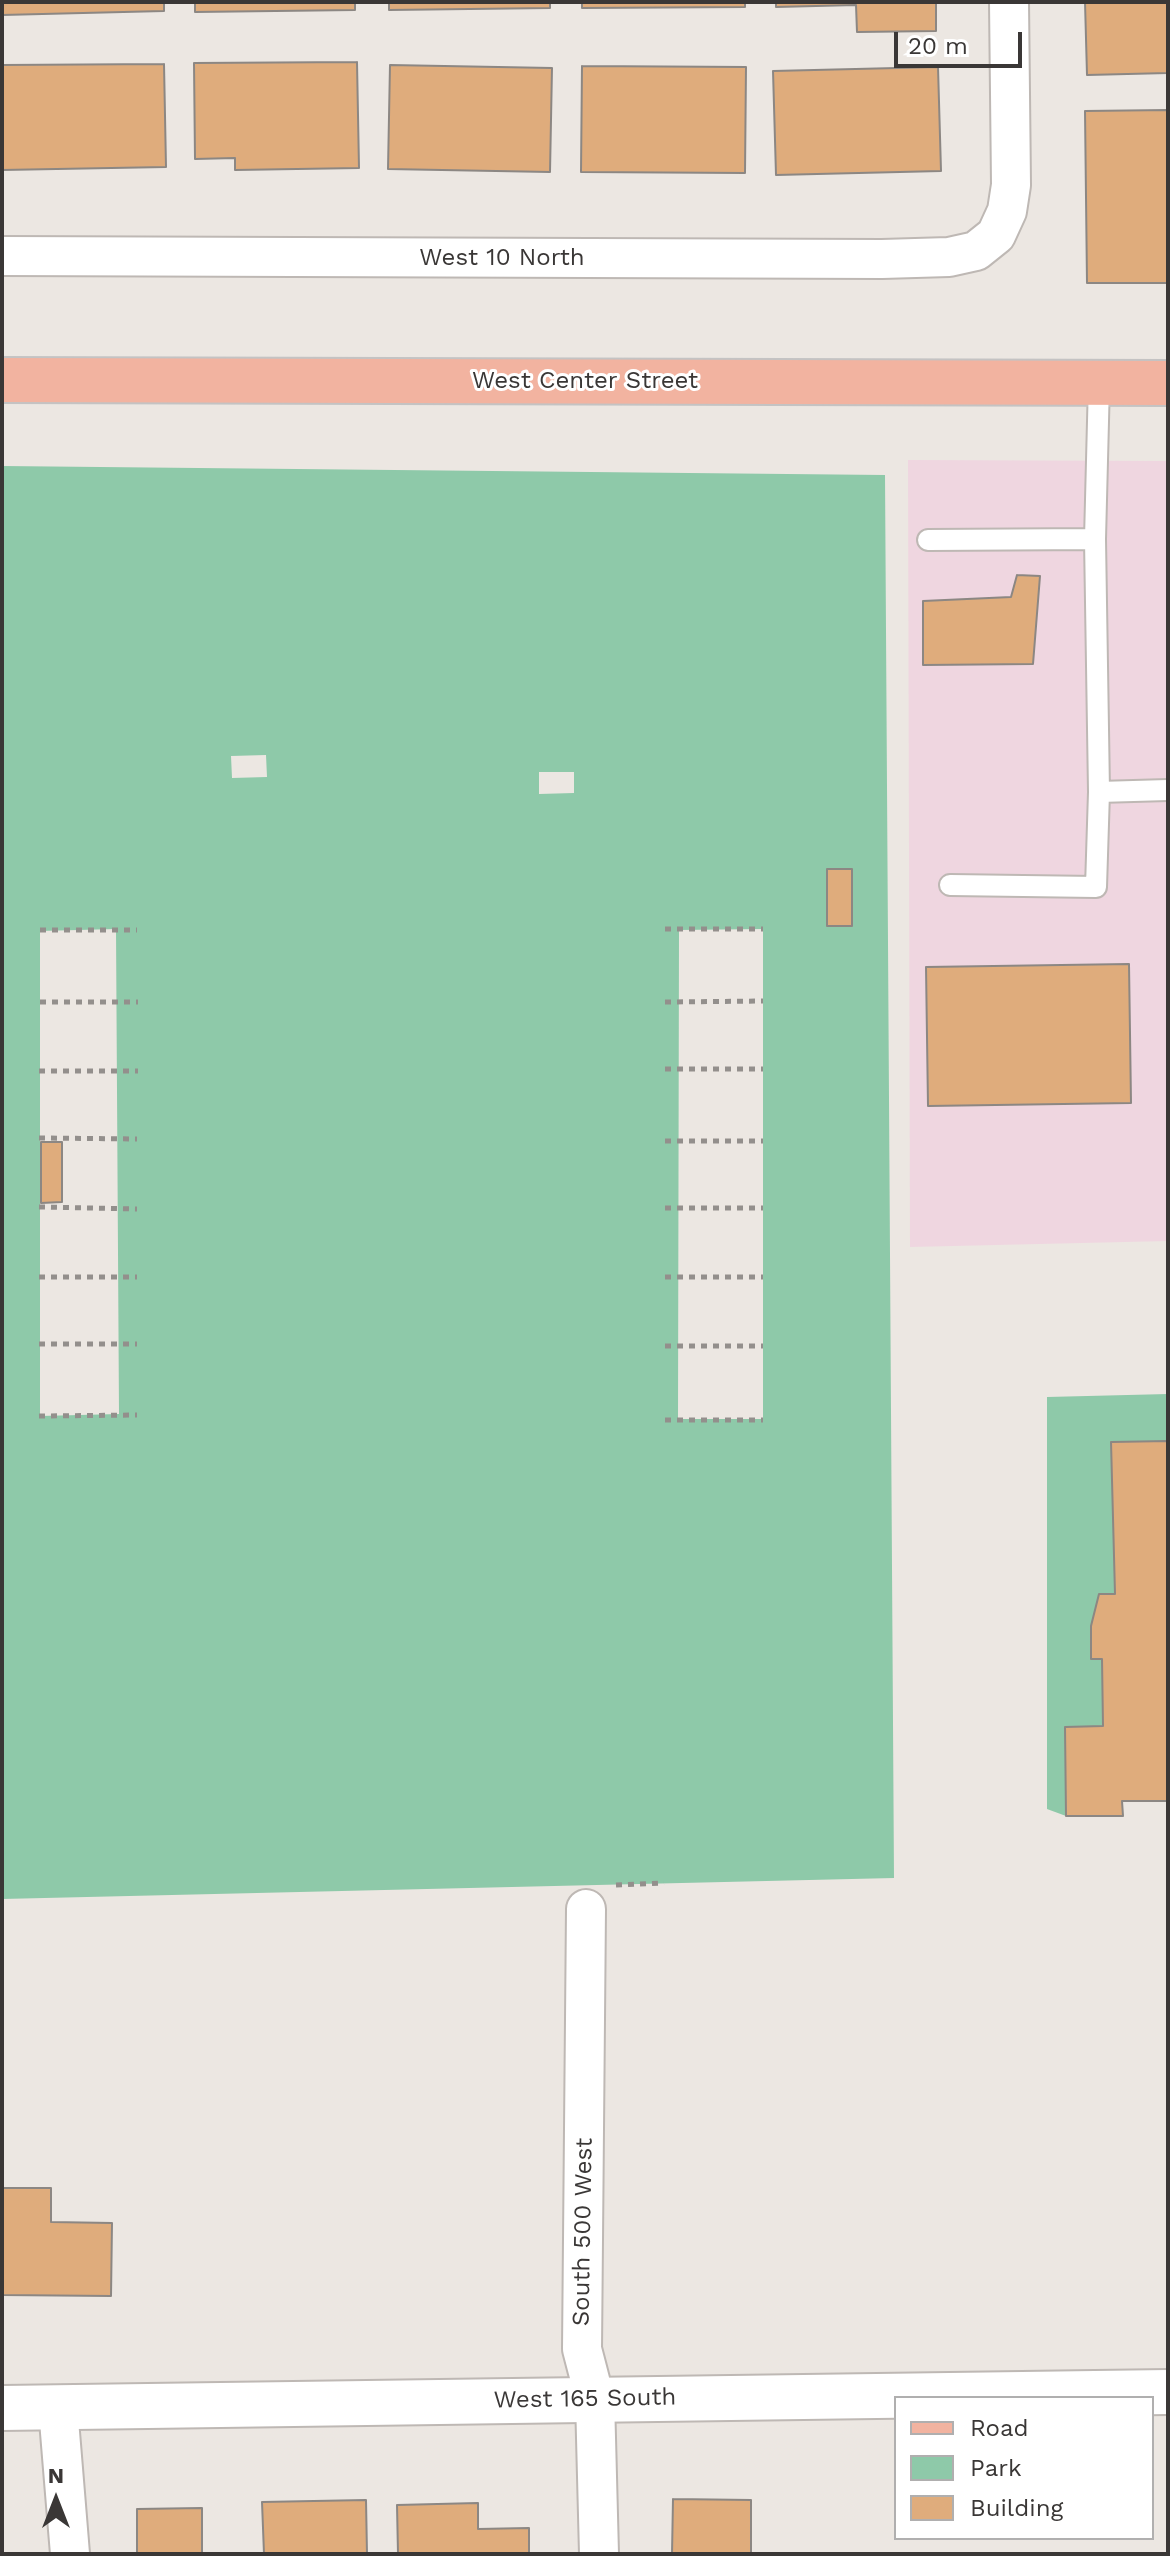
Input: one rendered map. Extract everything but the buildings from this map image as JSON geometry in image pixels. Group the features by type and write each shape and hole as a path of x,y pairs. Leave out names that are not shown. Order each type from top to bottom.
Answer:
{"main road":[{"name":"West Center Street","path":"2,380 1168,383"}],"street":[{"name":"West 10 North","path":"2,256 916,258 949,257 976,251 996,235 1007,211 1011,185 1009,2"},
{"name":"South 500 West","path":"598,1897 582,2349 595,2399 599,2554"},
{"name":"West 165 South","path":"2,2408 1168,2392"},
{"path":"58,2408 70,2554"}],"lane":[{"path":"950,885 1096,887 1099,792 1095,539 1099,382"},
{"path":"928,540 1095,539"},
{"path":"1099,792 1168,790"}],"path":[{"path":"665,929 763,929"},
{"path":"40,930 137,930"},
{"path":"665,1002 763,1001"},
{"path":"40,1002 138,1002"},
{"path":"665,1069 763,1069"},
{"path":"39,1071 138,1071"},
{"path":"39,1138 137,1139"},
{"path":"665,1141 763,1141"},
{"path":"39,1207 137,1209"},
{"path":"665,1208 763,1208"},
{"path":"39,1277 137,1277"},
{"path":"665,1277 763,1277"},
{"path":"39,1344 137,1344"},
{"path":"665,1346 763,1346"},
{"path":"39,1416 137,1415"},
{"path":"665,1420 763,1420"},
{"path":"598,1897 664,1883"}],"shaded area":[{"path":"908,460 1168,461 1168,1241 910,1247"}],"green space":[{"path":"2,466 885,475 894,1878 2,1899","holes":["266,755 267,777 232,778 231,756","539,772 574,772 574,793 539,794","116,929 119,1414 40,1416 40,931","763,929 763,1419 678,1419 679,930"]},
{"path":"1168,1394 1168,1441 1111,1443 1115,1594 1099,1595 1091,1627 1091,1659 1102,1659 1103,1726 1065,1727 1066,1816 1047,1809 1047,1397"}]}
